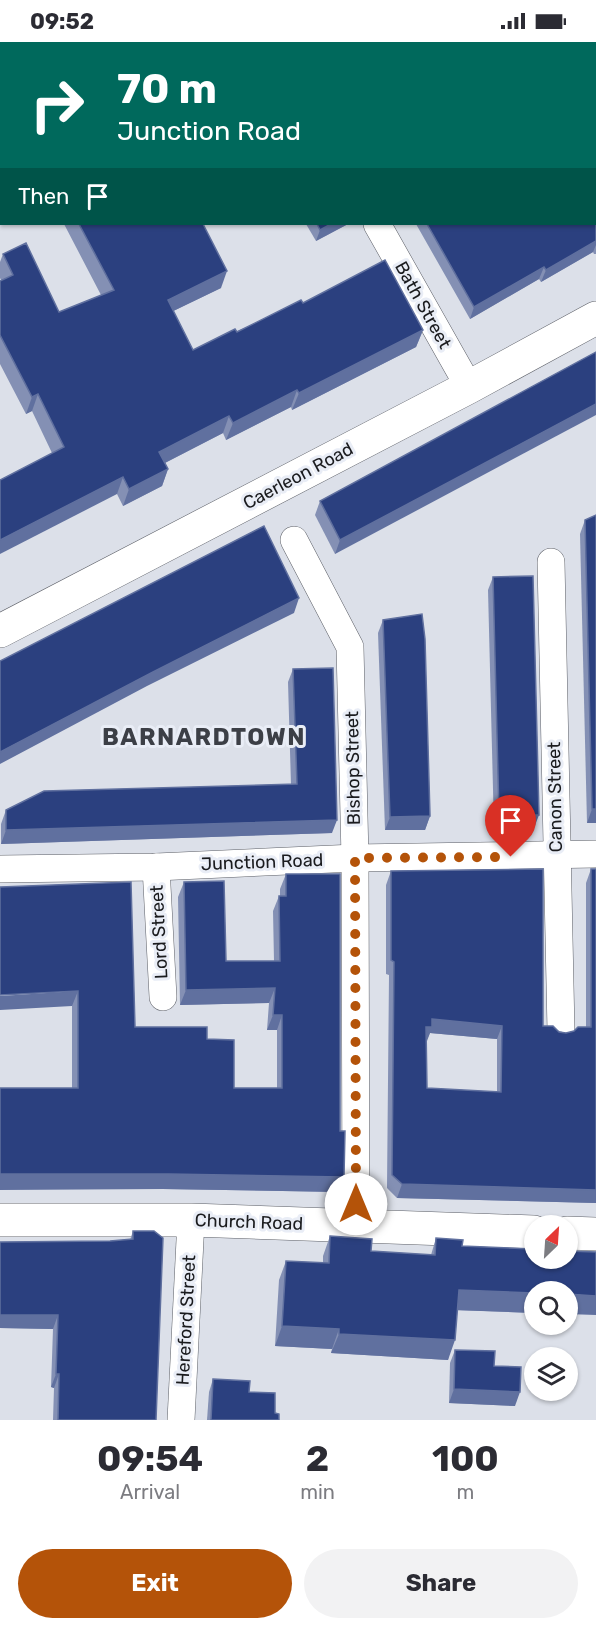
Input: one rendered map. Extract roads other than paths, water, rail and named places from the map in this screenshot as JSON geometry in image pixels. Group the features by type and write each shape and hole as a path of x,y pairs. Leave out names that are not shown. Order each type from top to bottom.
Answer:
{"main road":[{"name":"Caerleon Road","path":"0,631 469,387 596,318"},
{"name":"Church Road","path":"0,1220 191,1220 524,1232"},
{"path":"578,1233 596,1234"}],"street":[{"name":"Bath Street","path":"378,225 469,387"},
{"name":"Bishop Street","path":"294,540 350,647 355,858 356,1225"},
{"name":"Canon Street","path":"551,562 561,1031"},
{"name":"Junction Road","path":"0,869 156,867 355,858 596,854"},
{"name":"Lord Street","path":"156,867 163,997"},
{"name":"Hereford Street","path":"181,1420 191,1220"}],"district":[{"name":"BARNARDTOWN","path":"204,737"}]}
